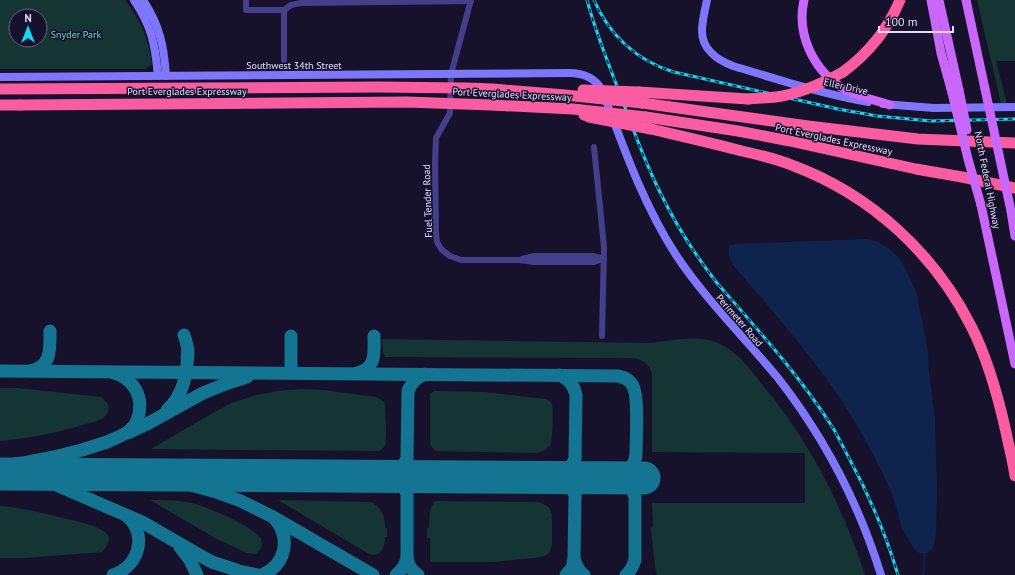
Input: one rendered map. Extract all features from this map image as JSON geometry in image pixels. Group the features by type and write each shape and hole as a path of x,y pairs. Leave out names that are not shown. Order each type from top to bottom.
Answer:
{"highway":[{"path":"640,98 748,99 777,97 806,90 833,78 860,59 890,22 900,0"},
{"name":"Port Everglades Expressway","path":"0,89 379,87 493,89 565,95 640,98 808,126 918,139 1015,142"},
{"name":"Port Everglades Expressway","path":"0,105 407,102 461,103 573,109 701,125 773,138 916,169 1015,188"},
{"path":"573,109 589,117 708,142 764,156 794,166 828,181 861,201 892,224 931,264 960,305 972,327 987,362 998,399 1015,476"},
{"path":"918,139 960,145 1015,150"},
{"path":"916,169 1015,196"}],"main road":[{"path":"804,0 802,18 804,35 817,64 832,80 844,89 890,105"},
{"path":"931,0 939,43 955,90"},
{"name":"North Federal Highway","path":"939,0 955,90 1015,364"},
{"name":"North Federal Highway","path":"966,0 1015,236"}],"street":[{"path":"134,0 148,25 162,76"},
{"path":"143,0 154,18 160,35 162,44 162,76"},
{"path":"246,0 246,10 284,10 291,5 301,3 471,0"},
{"name":"Fuel Tender Road","path":"471,0 451,74 450,113 436,138 435,163 437,242 446,254 461,260 594,262 604,259"},
{"path":"703,0 705,12"},
{"name":"Eller Drive","path":"707,0 702,35 707,48 714,56 727,64 842,97 890,105 934,108 1015,108"},
{"path":"284,10 284,60"},
{"name":"Southwest 34th Street","path":"0,77 569,73 588,76"},
{"name":"Perimeter Road","path":"588,76 595,81 602,90 630,163 667,241 701,290 778,379 804,414 843,480 870,541 881,575"},
{"path":"594,147 604,259 602,336"}],"green space":[{"name":"Snyder Park","path":"0,0 125,0 140,23 148,46 152,64 145,69 0,69"},
{"path":"977,0 1015,0 1015,61 996,61 1008,108 1002,108"},
{"path":"382,339 646,343 681,339 698,339 715,342 722,345 735,354 750,370 777,404 808,449 822,473 846,523 865,575 657,575 651,528 653,527 652,503 805,503 805,453 652,452 652,374 649,367 642,361 632,358 385,357"},
{"path":"0,388 18,388 101,397 107,403 109,410 104,417 99,420 65,430 43,435 0,441"},
{"path":"301,389 323,390 376,397 384,402 386,433 384,447 379,451 151,449 232,403 257,395"},
{"path":"434,391 485,392 548,400 552,405 553,413 551,443 547,448 537,453 436,451 430,443 430,394"},
{"path":"150,500 173,500 196,504 221,514 257,534 262,541 261,547 255,554 247,553 215,538"},
{"path":"278,500 371,502 380,510 383,516 385,528 387,528 387,537 385,537 382,551 373,555 369,554"},
{"path":"435,501 539,502 549,507 552,515 552,544 550,552 545,556 534,558 493,562 430,562 430,538 427,538 427,528 429,528 430,511"},
{"path":"0,506 18,508 80,522 99,528 108,535 109,540 106,548 102,552 25,558 0,558"}],"water":[{"path":"866,239 878,242 889,249 903,264 916,291 928,351 929,373 935,419 937,494 935,540 933,547 925,554 917,552 904,532 893,497 879,465 834,389 802,346 733,265 729,253 730,245 737,244"}],"waterway":[{"path":"923,575 925,554"}],"taxiway":[{"path":"30,371 37,369 46,361 50,344 50,331"},
{"path":"184,335 188,352 187,358"},
{"path":"291,336 291,373"},
{"path":"357,373 368,368 371,364 374,354 374,336"},
{"path":"167,410 177,398 184,383 188,351"},
{"path":"0,371 618,376 629,380 635,392 637,409 636,455 635,460 629,470 614,478"},
{"path":"0,466 41,460 68,454 107,442 128,431 134,426 138,419 140,406 139,398 136,389 130,382 123,376 114,373"},
{"path":"380,476 396,471 402,466 407,458 408,391 411,385 419,377 425,374"},
{"path":"554,477 567,471 575,459 576,395 574,388 566,378 559,375"},
{"path":"128,433 203,393 247,377"},
{"path":"31,474 142,522 212,562 239,571 258,575"},
{"path":"116,474 155,478 187,484 241,501 271,516 373,575"},
{"path":"381,476 394,479 401,483 407,495 407,557 403,567 396,575"},
{"path":"554,477 567,483 575,495 574,559 572,568 566,575"},
{"path":"614,478 622,480 628,484 633,490 635,498 635,560 632,568 626,575"},
{"path":"113,575 122,571 129,565 138,549 139,541 137,532 127,516"},
{"path":"262,575 270,571 276,565 284,550 283,534 275,519"},
{"path":"180,547 190,560 197,575"},
{"path":"407,557 410,567 418,575"},
{"path":"574,559 576,566 584,575"}],"runway":[{"path":"0,474 644,478"}],"railway":[{"path":"587,0 601,45 638,143 668,208 687,241 709,273 793,372 833,428 871,502 898,575"},
{"path":"594,0 600,13 616,35 626,45 636,54 648,61 674,72 838,109 877,116 931,121 1015,119"}]}
